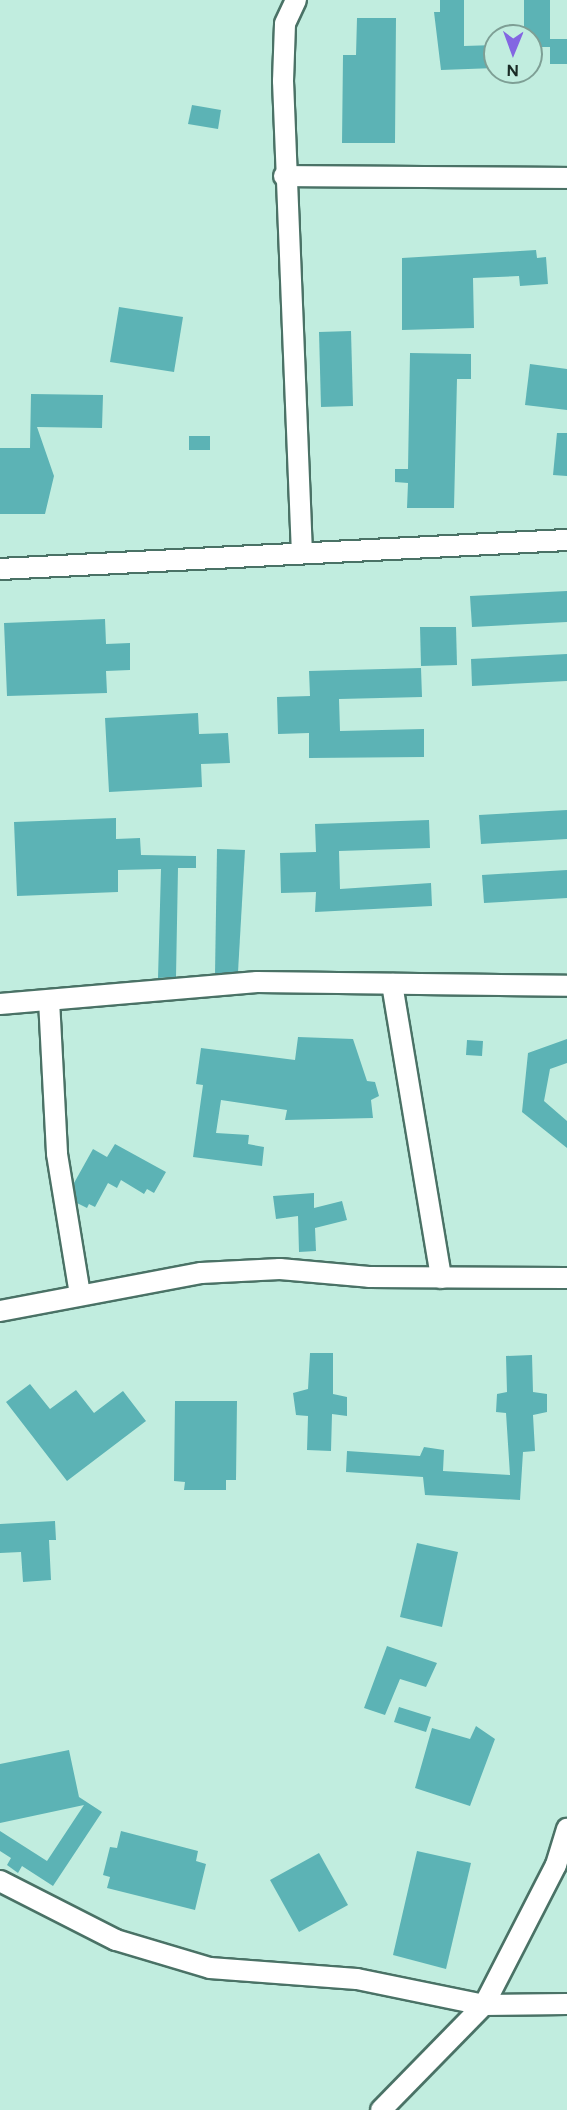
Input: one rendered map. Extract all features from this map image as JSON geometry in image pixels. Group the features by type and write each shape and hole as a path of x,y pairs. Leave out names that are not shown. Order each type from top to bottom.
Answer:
{"street":[{"path":"296,0 285,24 284,176 302,553"},
{"path":"284,176 567,178"},
{"path":"0,569 567,540"},
{"path":"0,1004 257,982 567,986"},
{"path":"392,984 441,1278"},
{"path":"49,1000 57,1154 80,1295"},
{"path":"0,1311 201,1273 280,1269 441,1278 567,1278"},
{"path":"381,2110 484,2005 556,1865 567,1830"},
{"path":"0,1881 116,1940 210,1968 357,1979 484,2005 567,2004"}],"building":[{"path":"440,0 464,0 464,46 483,45 483,68 441,70 434,12 440,12"},
{"path":"524,0 550,0 550,47 543,47 543,24 524,24"},
{"path":"357,18 396,18 395,143 342,143 343,55 356,55"},
{"path":"550,39 567,39 567,64 550,64"},
{"path":"192,105 221,110 218,129 188,124"},
{"path":"536,250 537,258 546,257 548,284 520,286 519,276 473,278 474,328 402,330 402,258"},
{"path":"119,307 183,317 174,372 110,362"},
{"path":"351,331 353,406 321,407 319,332"},
{"path":"410,353 471,354 471,379 457,379 454,508 407,508 408,483 395,482 395,469 408,469"},
{"path":"530,364 567,369 567,410 525,405"},
{"path":"31,394 103,395 102,428 37,427 54,476 45,514 0,514 0,448 30,448"},
{"path":"557,433 567,433 567,476 553,475"},
{"path":"189,436 210,436 210,450 189,450"},
{"path":"567,591 567,622 472,627 470,596"},
{"path":"105,619 106,644 130,643 130,670 106,671 107,693 7,696 4,623"},
{"path":"420,627 456,627 457,665 421,666"},
{"path":"567,654 567,681 472,686 471,659"},
{"path":"421,668 422,697 339,699 340,731 424,729 424,757 309,758 309,733 278,734 277,697 310,696 309,671"},
{"path":"198,713 199,734 228,733 230,763 201,764 202,787 109,792 105,718"},
{"path":"567,810 567,839 481,844 479,815"},
{"path":"116,818 116,839 140,838 141,855 196,856 196,868 178,868 176,977 158,978 161,869 118,870 118,892 17,896 14,822"},
{"path":"429,820 430,848 339,851 340,889 431,883 432,906 315,912 316,892 281,893 280,853 316,852 315,824"},
{"path":"217,849 245,850 238,972 215,974"},
{"path":"567,870 567,898 484,903 482,875"},
{"path":"298,1037 353,1039 367,1081 375,1082 379,1096 371,1100 373,1118 285,1120 287,1110 221,1100 216,1133 249,1135 248,1144 264,1147 262,1166 193,1157 203,1085 196,1084 201,1048 295,1060"},
{"path":"567,1039 567,1063 550,1069 544,1101 567,1121 567,1148 522,1112 528,1053"},
{"path":"467,1040 483,1041 482,1056 466,1055"},
{"path":"115,1144 166,1172 154,1193 147,1189 144,1194 121,1180 117,1188 108,1183 95,1207 89,1204 87,1208 77,1203 74,1183 93,1149 107,1157"},
{"path":"314,1193 314,1208 342,1201 347,1220 315,1228 316,1251 299,1252 298,1216 276,1219 273,1196"},
{"path":"310,1353 333,1353 333,1394 347,1397 347,1416 332,1414 331,1451 307,1450 308,1416 296,1415 293,1393 308,1389"},
{"path":"532,1355 533,1392 547,1394 547,1412 533,1415 535,1451 523,1452 520,1500 425,1495 423,1477 346,1472 347,1451 420,1456 424,1447 444,1450 443,1471 510,1475 506,1413 496,1412 497,1394 507,1392 506,1356"},
{"path":"30,1384 50,1409 76,1390 94,1413 123,1391 146,1421 67,1481 6,1402"},
{"path":"175,1401 237,1401 236,1480 226,1480 226,1490 184,1490 185,1482 174,1481"},
{"path":"55,1521 56,1540 49,1540 51,1580 23,1582 21,1552 0,1553 0,1524"},
{"path":"417,1543 458,1552 442,1627 400,1617"},
{"path":"387,1646 437,1663 426,1687 400,1679 385,1715 364,1708"},
{"path":"399,1707 431,1717 426,1732 394,1722"},
{"path":"476,1726 495,1739 470,1806 415,1788 432,1728 470,1739"},
{"path":"69,1750 79,1797 102,1812 53,1886 22,1866 18,1873 7,1865 11,1858 0,1851 0,1831 47,1861 84,1805 0,1823 0,1764"},
{"path":"121,1831 198,1851 196,1861 206,1864 195,1910 107,1888 110,1877 103,1875 110,1847 117,1848"},
{"path":"417,1851 471,1863 446,1969 393,1955"},
{"path":"319,1853 348,1905 299,1932 270,1880"}]}
